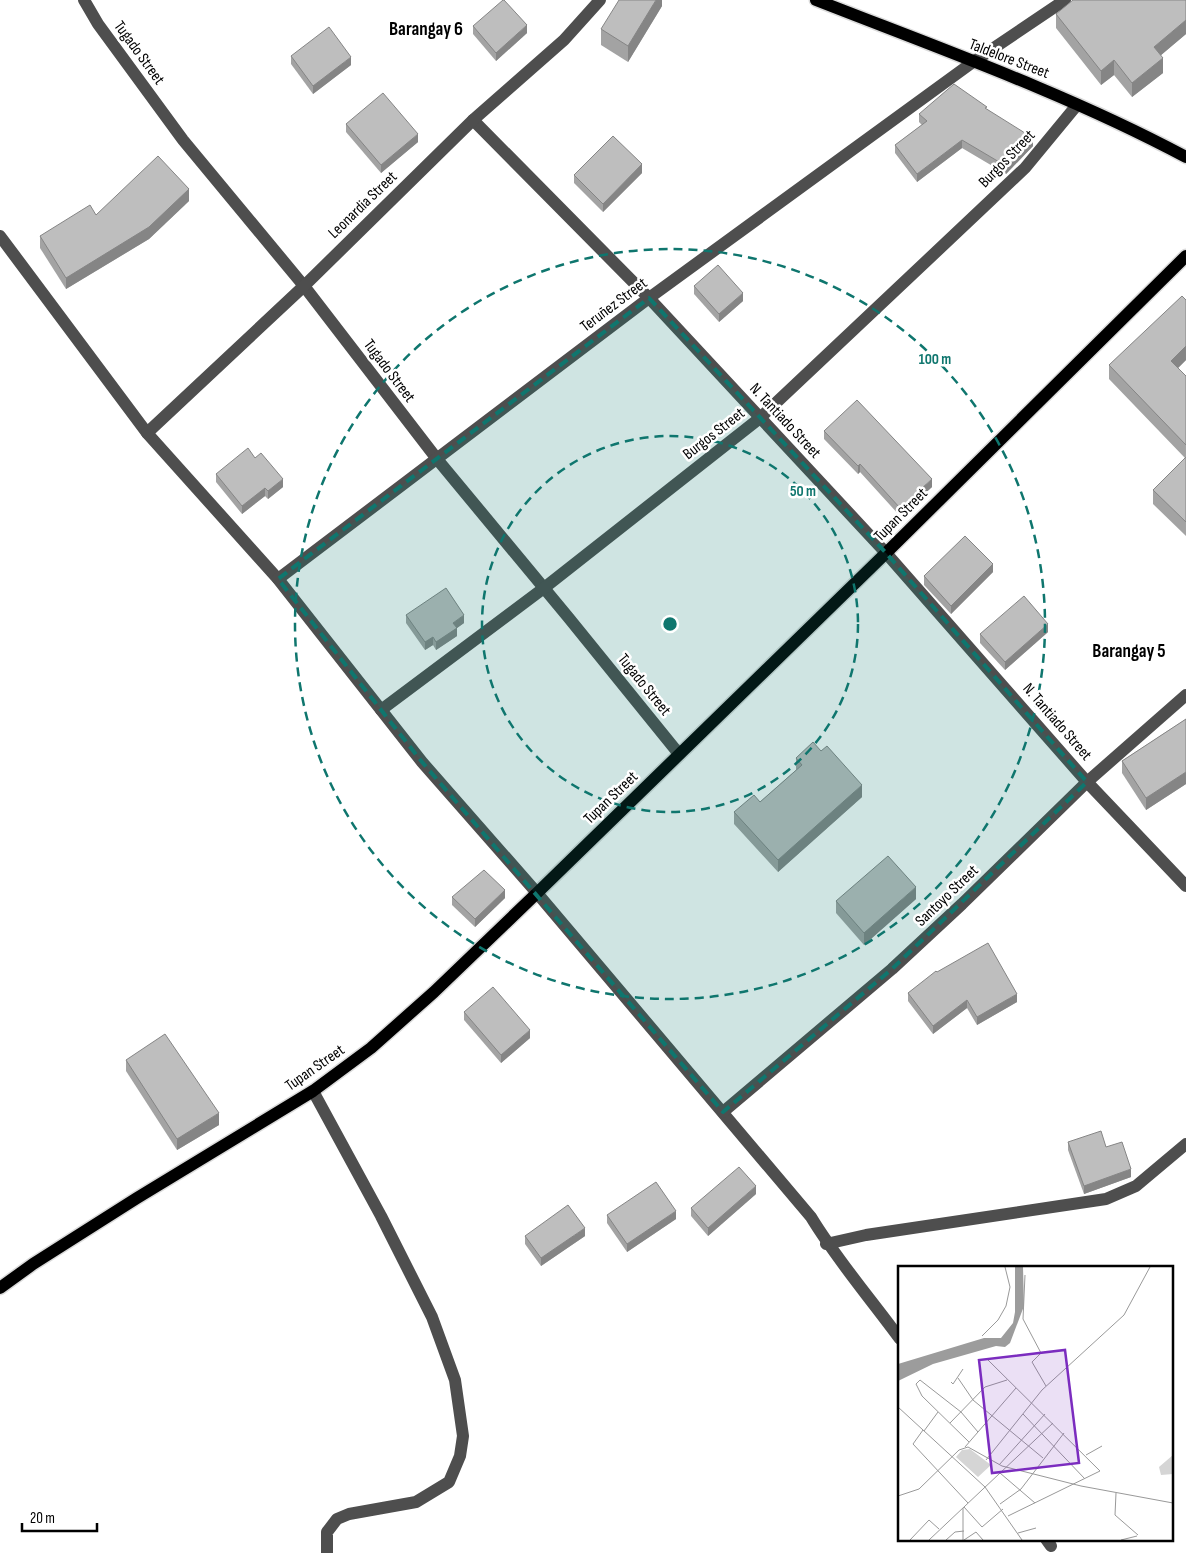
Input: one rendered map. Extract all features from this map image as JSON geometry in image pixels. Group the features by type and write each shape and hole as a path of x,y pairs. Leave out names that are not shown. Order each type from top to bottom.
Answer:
{"main road":[{"name":"Taldelore Street","path":"816,0 1044,89 1186,157"},
{"name":"Tupan Street","path":"0,1288 32,1264 313,1091 385,1035 434,992 538,893 1186,256"}],"street":[{"name":"Tugado Street","path":"84,0 98,24 183,140 304,286 436,459 679,754"},
{"name":"Leonardia Street","path":"147,433 304,286 473,120 564,40 600,0"},
{"name":"Teruñez Street","path":"278,579 649,298 973,62 1065,0"},
{"name":"Burgos Street","path":"381,710 544,588 760,418 1025,168 1077,105"},
{"name":"N. Tantiado Street","path":"473,120 649,298 886,553 1087,782 1186,886"},
{"path":"0,236 147,433 278,579 422,762 538,893 811,1217 826,1244 898,1336"},
{"name":"Santoyo Street","path":"723,1112 892,969 962,904 1087,782 1186,695"},
{"path":"313,1091 381,1216 432,1317 454,1380 462,1436 460,1456 449,1482 416,1502 349,1514 337,1519 327,1532 327,1553"},
{"path":"826,1244 866,1235 1106,1199 1136,1186 1186,1144"}],"highlighted area":[{"path":"649,298 886,553 1087,782 892,969 723,1112 422,762 278,579"}],"building":[{"path":"503,0 527,25 496,53 473,26"},
{"path":"619,0 656,0 628,46 601,29"},
{"path":"1073,0 1186,0 1186,20 1154,47 1163,58 1132,83 1114,60 1101,71 1056,14"},
{"path":"329,27 351,57 313,86 291,56"},
{"path":"954,84 987,107 985,108 1033,138 1006,166 962,140 917,174 895,145 927,121 919,114"},
{"path":"383,93 418,134 381,165 346,124"},
{"path":"613,136 642,164 603,204 574,175"},
{"path":"158,156 189,189 149,227 66,278 40,236 90,205 96,215"},
{"path":"718,265 743,293 719,314 694,286"},
{"path":"1182,296 1186,300 1186,346 1171,361 1186,376 1186,445 1109,365"},
{"path":"857,400 932,479 900,508 860,464 858,466 824,431"},
{"path":"248,448 255,458 261,453 283,479 268,491 265,488 242,506 216,474"},
{"path":"1186,457 1186,522 1153,490"},
{"path":"965,536 993,564 951,606 924,576"},
{"path":"446,588 464,615 453,623 457,628 436,642 433,637 425,642 406,615"},
{"path":"1024,596 1048,624 1005,662 980,634"},
{"path":"1186,719 1186,772 1146,798 1122,761"},
{"path":"813,742 821,751 827,746 862,785 778,860 734,812 754,795 760,802 802,765 796,758"},
{"path":"888,856 916,887 864,933 836,901"},
{"path":"484,870 505,890 475,919 452,897"},
{"path":"988,943 1017,994 977,1017 967,1000 933,1026 908,993 936,971"},
{"path":"493,987 530,1030 501,1055 464,1012"},
{"path":"165,1034 219,1113 177,1139 126,1060"},
{"path":"1101,1131 1106,1147 1122,1142 1131,1169 1084,1186 1068,1142"},
{"path":"739,1167 756,1186 708,1228 691,1208"},
{"path":"656,1182 676,1211 627,1244 607,1215"},
{"path":"568,1205 585,1228 541,1258 525,1236"}],"district":[{"name":"Barangay 6","path":"426,29"},
{"name":"Barangay 5","path":"1129,651"}]}
